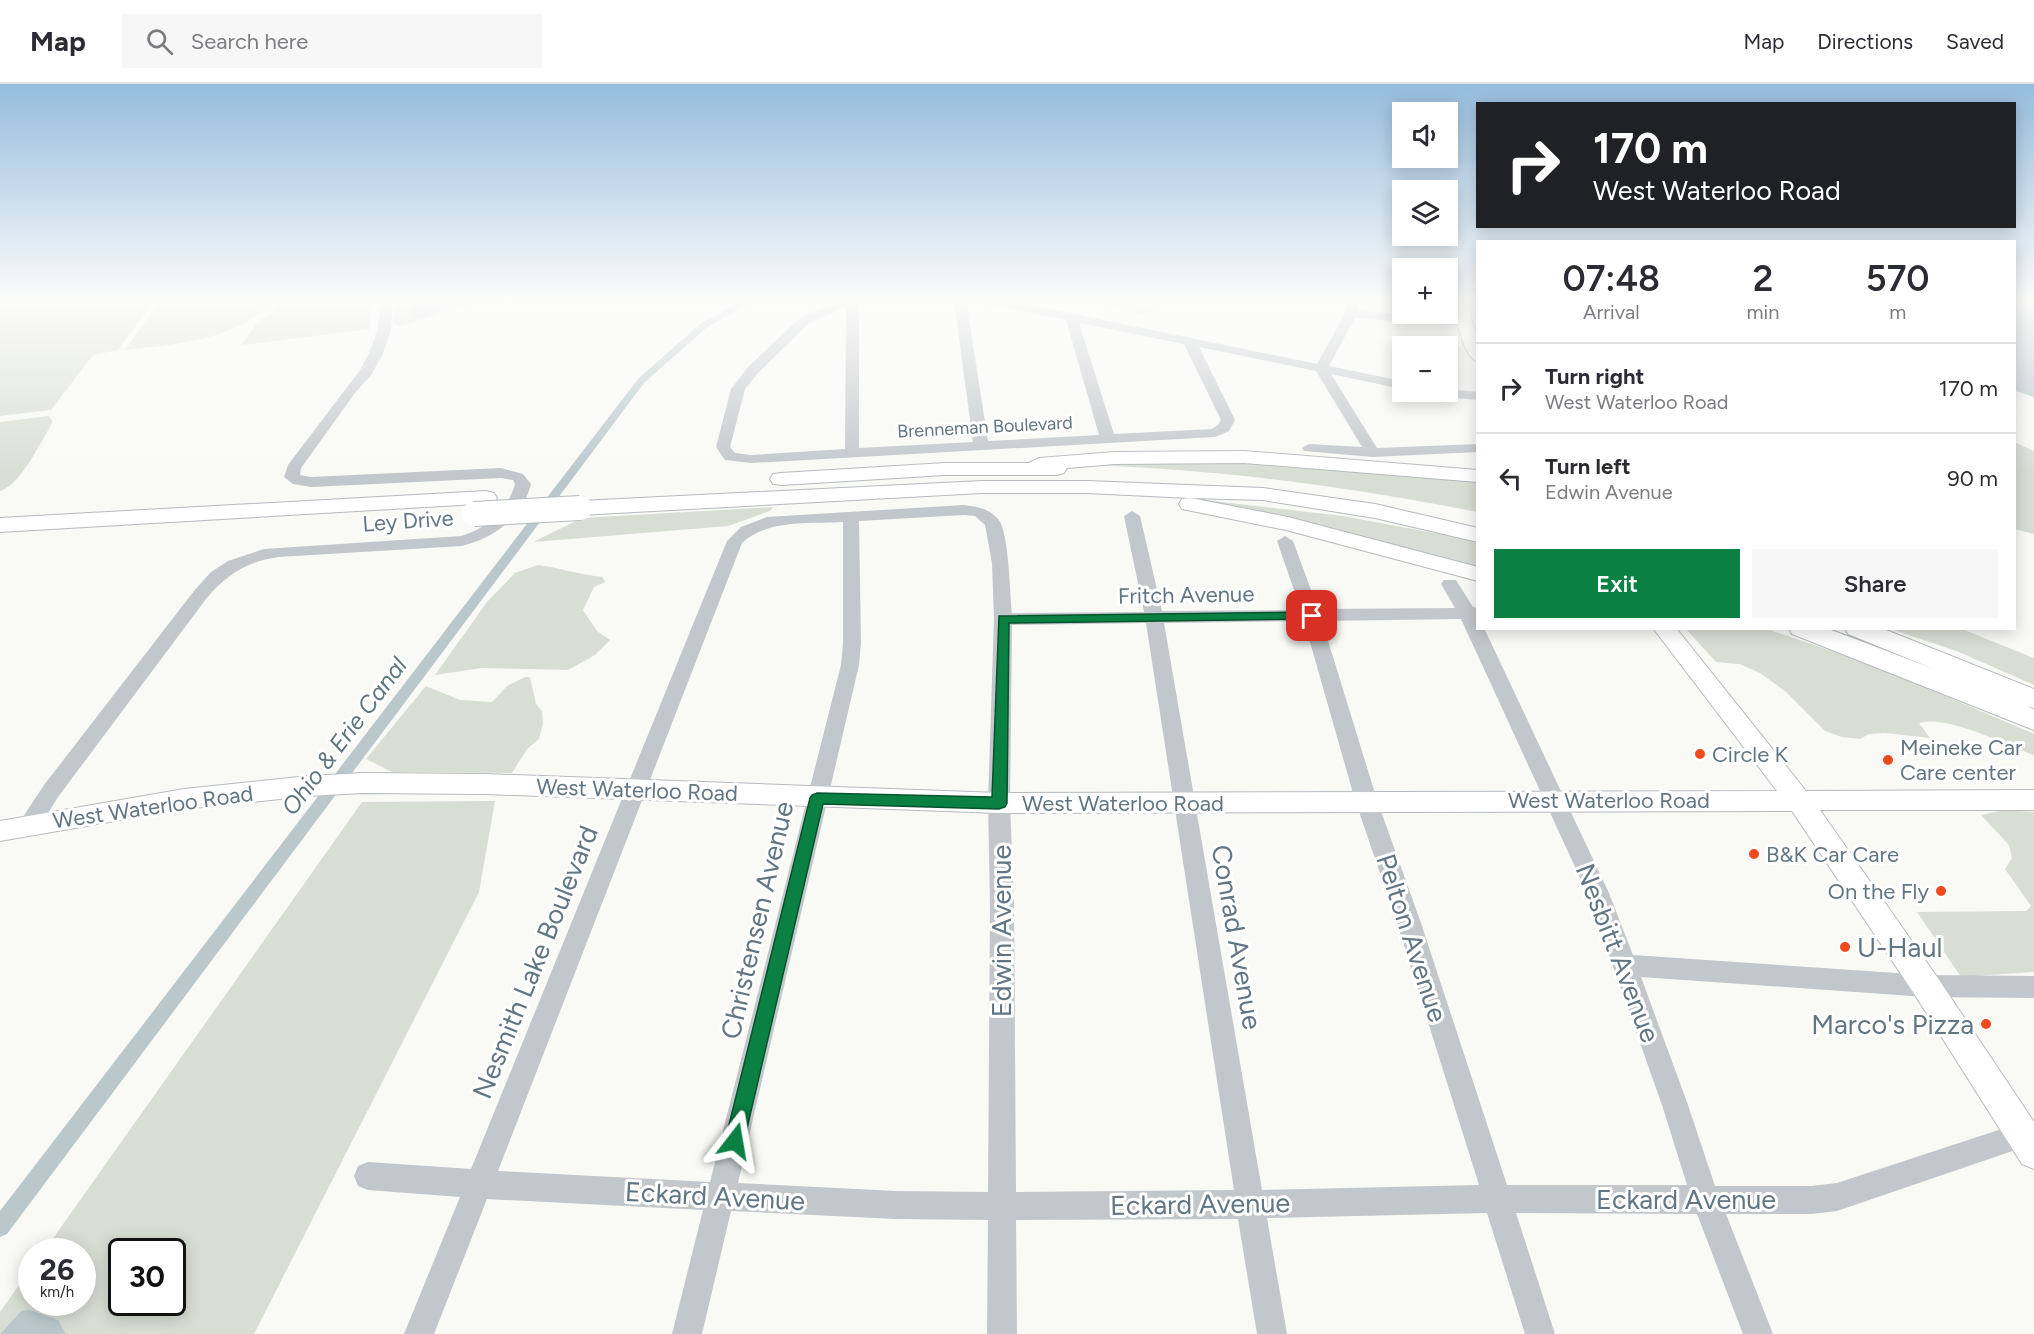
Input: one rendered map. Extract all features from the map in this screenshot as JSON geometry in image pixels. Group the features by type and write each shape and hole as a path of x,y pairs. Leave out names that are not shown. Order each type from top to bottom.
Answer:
{"highway":[{"path":"992,468 1094,459 1197,456 1275,458 1474,474"},
{"path":"583,500 921,470 992,468 1109,470 1257,481 1360,496 1476,518"},
{"path":"0,542 583,500 982,487 1095,487 1263,494 1375,511 1476,535"},
{"path":"1095,487 1272,520 1476,573"},
{"path":"0,525 480,506"},
{"path":"1806,630 1941,681 2034,720"},
{"path":"1862,630 2034,699"}],"main road":[{"path":"1666,630 1799,800 1926,986 2028,1144"},
{"name":"West Waterloo Road","path":"0,831 184,799 308,786 363,783 485,784 999,803 1116,804 1366,800 2034,800"}],"street":[{"name":"Ley Drive","path":"28,826 51,791 207,586 227,567 253,557 278,552 462,541 486,532 512,506 524,484 518,477 501,473 311,482 298,481 292,477 293,468 350,390 366,372 374,358"},
{"name":"Brenneman Boulevard","path":"765,358 738,389 723,447 730,457 751,459 1209,434 1221,431 1227,425 1227,420 1197,358"},
{"path":"852,454 853,358"},
{"path":"968,358 981,447"},
{"path":"1083,358 1108,440"},
{"path":"1267,358 1392,383"},
{"path":"1321,369 1326,358"},
{"path":"1321,369 1373,453"},
{"path":"1458,394 1476,396"},
{"path":"1309,448 1373,453 1476,448"},
{"name":"Edwin Avenue","path":"851,517 971,510 991,519 994,528 1003,619 999,803 1002,906 1002,1334"},
{"name":"Conrad Avenue","path":"1132,516 1155,617 1177,749 1183,802 1272,1334"},
{"name":"Nesmith Lake Boulevard","path":"419,1334 734,546 747,530 767,522 851,517"},
{"name":"Christensen Avenue","path":"687,1334 852,654 851,517"},
{"name":"Pelton Avenue","path":"1285,541 1312,616 1366,800 1409,923 1540,1334"},
{"name":"Nesbitt Avenue","path":"1450,584 1473,613"},
{"name":"Fritch Avenue","path":"1003,619 1473,613"},
{"name":"Nesbitt Avenue","path":"1481,630 1598,893 1671,1094 1705,1198 1758,1334"},
{"path":"1624,965 1926,986 2034,987"},
{"name":"Eckard Avenue","path":"368,1176 478,1184 896,1205 1001,1207 1123,1207 1496,1199 1811,1200 1837,1197 2028,1144"}],"shaded area":[{"path":"0,358 90,358 51,410 0,416"},
{"path":"2016,358 2034,358 2034,397 2016,391"},
{"path":"49,416 53,422 23,472 8,487 0,491 0,422"},
{"path":"2016,443 2034,451 2034,534 2016,529"},
{"path":"1197,459 1476,479 1476,512 1380,494 1236,475 1090,465"},
{"path":"1187,498 1343,516 1476,541 1476,569 1187,500"},
{"path":"773,507 770,511 728,526 533,542 582,518"},
{"path":"538,565 603,577 605,582 594,587 583,610 597,631 610,640 595,655 568,670 482,668 435,675 487,602 515,573"},
{"path":"1687,630 1770,630 1871,664 2034,734 2034,755 1976,732 1931,721 1919,723 1930,738 1885,733 1869,734 1860,739 1842,737 1825,731 1786,692 1760,673 1739,664 1716,662"},
{"path":"1894,630 1964,630 2034,658 2034,685 1959,652"},
{"path":"525,677 530,677 536,704 542,711 543,723 539,739 527,749 512,773 392,772 366,759 426,686 460,700 492,702 507,686"},
{"path":"495,801 479,892 254,1334 66,1334 57,1320 41,1316 96,1316 96,1238 53,1238 362,802"},
{"path":"2004,810 2034,812 2034,972 1961,977 1917,912 2026,911 2031,906 2005,869 2012,858 2009,845 1981,815"},
{"path":"18,1286 18,1314 0,1334 0,1312"},
{"path":"18,1314 47,1316 58,1320 66,1334 0,1334"}],"waterway":[{"name":"Ohio & Erie Canal","path":"0,1227 641,381 667,358"}],"place":[{"name":"Circle K","path":"1700,754"},
{"name":"Meineke Car Care center","path":"1888,760"},
{"name":"B&K Car Care","path":"1754,854"},
{"name":"On the Fly","path":"1941,891"},
{"name":"U-Haul","path":"1845,947"},
{"name":"Marco's Pizza","path":"1986,1024"}],"route":[{"path":"735,1141 817,798 999,803 1003,619 1312,616"}]}
